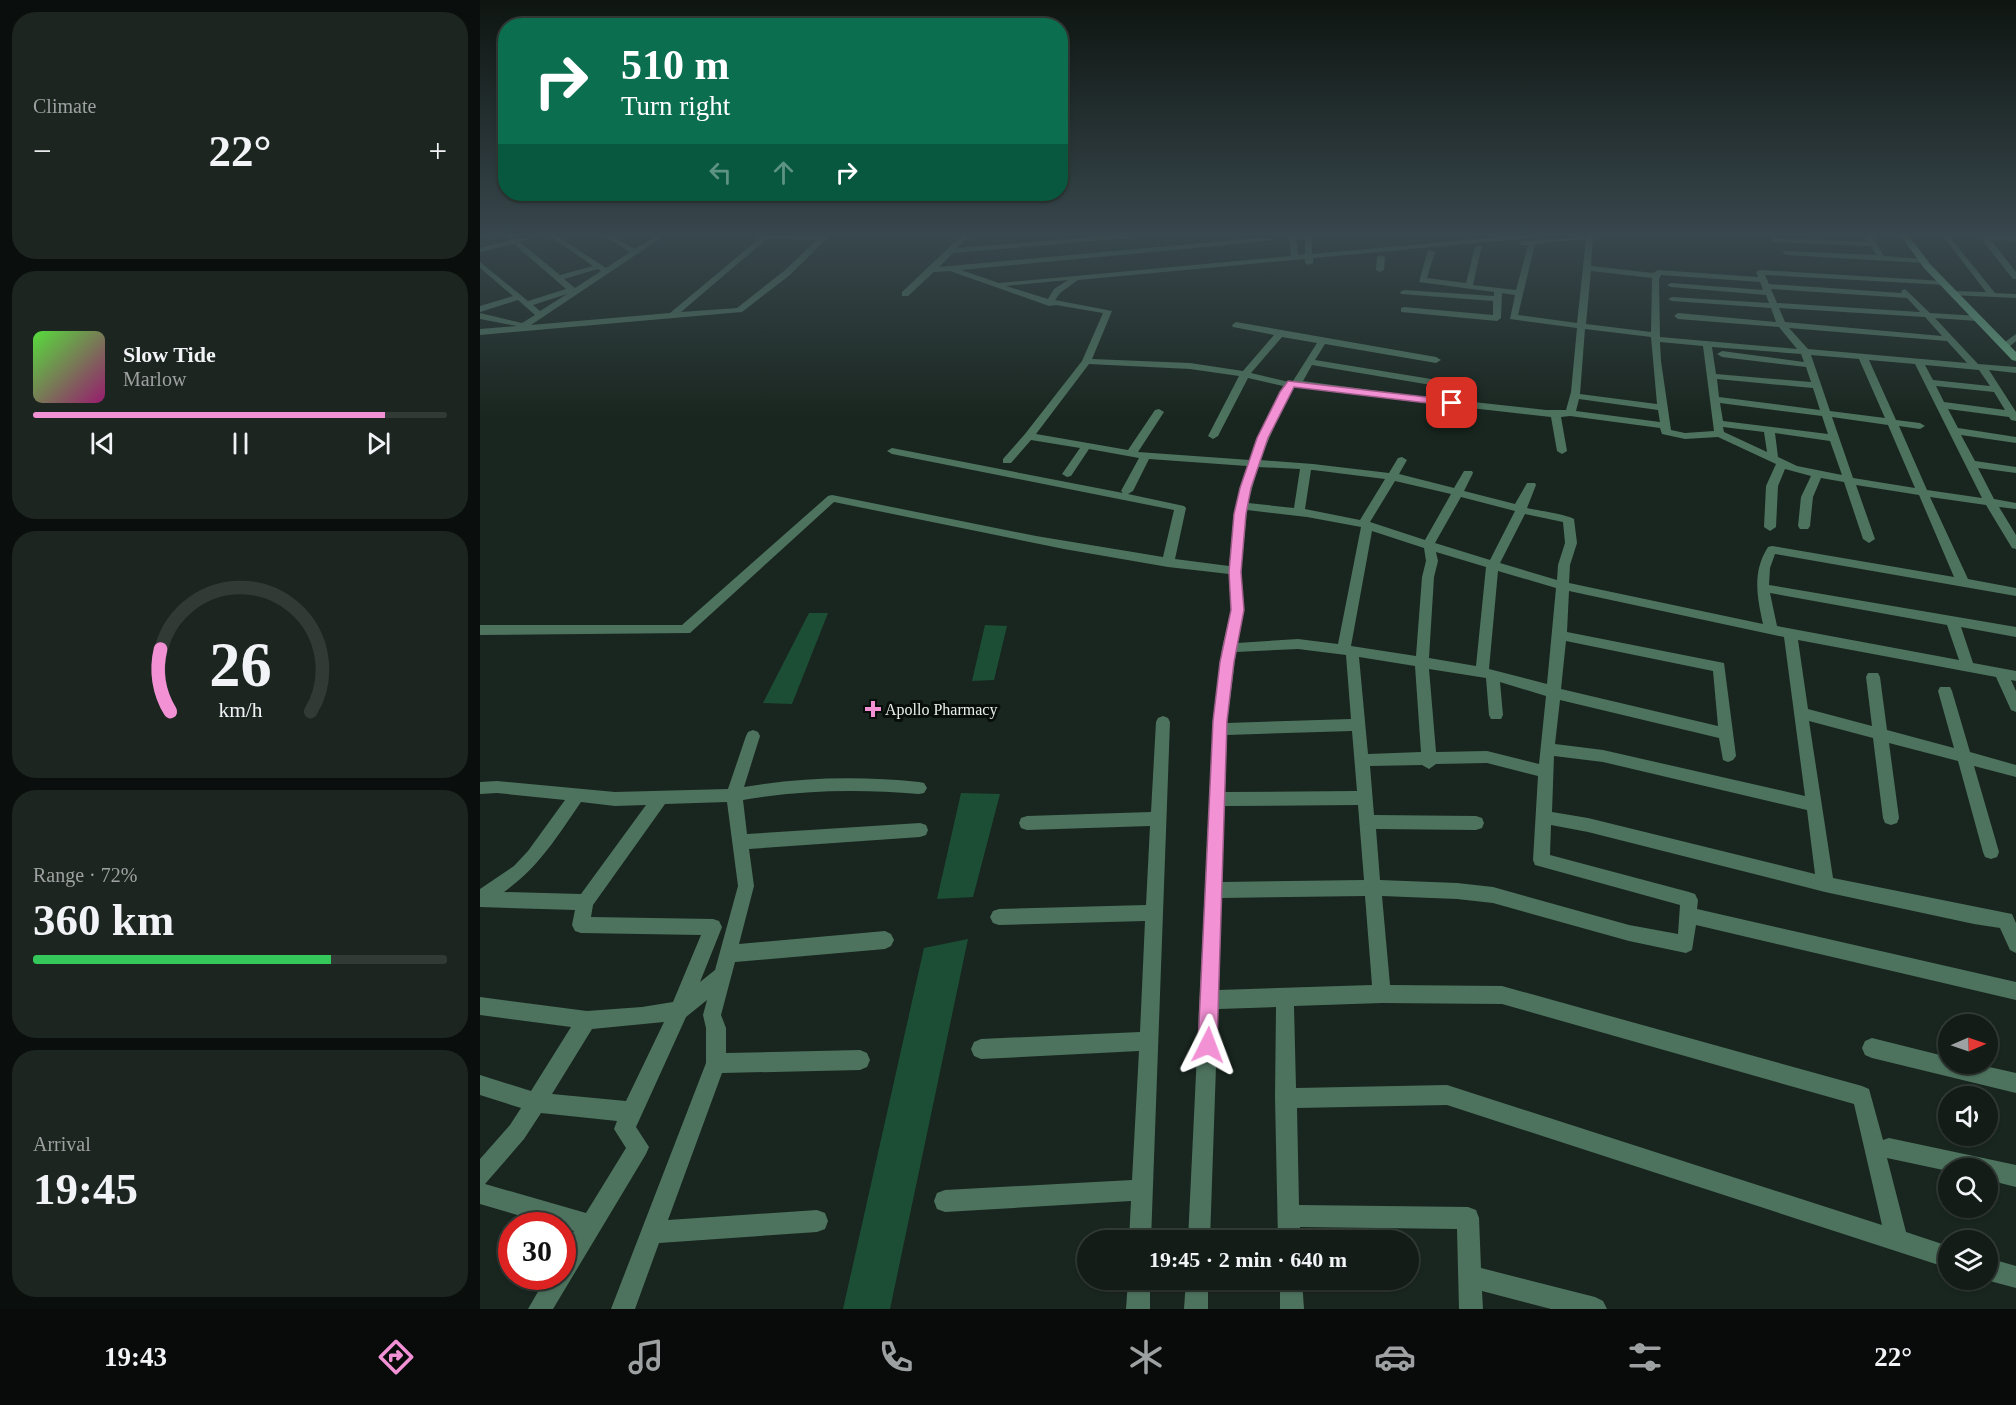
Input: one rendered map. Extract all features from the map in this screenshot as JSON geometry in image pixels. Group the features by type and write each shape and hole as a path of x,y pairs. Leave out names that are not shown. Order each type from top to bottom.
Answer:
{"street":[{"path":"519,297 540,315"},
{"path":"480,309 519,297"},
{"path":"527,304 552,297"},
{"path":"480,316 522,327 565,297"},
{"path":"672,316 694,297"},
{"path":"480,330 493,331 734,311 743,308 757,297"},
{"path":"1007,461 1086,361 1108,311 1052,304 1032,297"},
{"path":"1052,304 1053,297"},
{"path":"1404,310 1497,318 1498,297"},
{"path":"1517,297 1513,317 1654,337 1809,365"},
{"path":"1570,413 1575,396 1585,297"},
{"path":"1655,297 1654,337 1666,432 1685,436 1719,429 1769,430 1833,438"},
{"path":"1770,297 1782,325 1805,352 1869,539"},
{"path":"1911,297 1979,367 2014,417"},
{"path":"1957,297 2016,358"},
{"path":"1672,299 1977,318"},
{"path":"1678,316 1950,339"},
{"path":"1236,325 1321,343 1436,360"},
{"path":"1213,436 1245,374 1280,334"},
{"path":"2005,346 2016,337"},
{"path":"1199,1230 1220,729 1229,648 1237,610 1235,572 1242,506 1253,464 1263,438 1293,384 1321,343"},
{"path":"1707,348 1805,352 2016,370"},
{"path":"1707,348 1719,429"},
{"path":"1863,357 1962,583"},
{"path":"1086,361 1190,366 1293,384 1431,401 1537,410 1556,416 1570,413 1665,426"},
{"path":"1309,362 1431,382"},
{"path":"1919,362 1990,502 2016,545"},
{"path":"1712,376 1818,386"},
{"path":"1929,382 1997,390"},
{"path":"1575,396 1662,408"},
{"path":"1715,399 1920,426"},
{"path":"1941,405 2014,417"},
{"path":"1131,452 1159,412"},
{"path":"1556,416 1562,451"},
{"path":"1719,429 1777,461 1817,474 2016,506"},
{"path":"1769,430 1777,461 1772,486 1770,527"},
{"path":"1954,430 2016,440"},
{"path":"1029,436 1145,456 1306,467 1409,479 1552,518 1568,519 1571,543 1563,565 1564,586 1547,749 1541,860 1689,900 1686,944 1629,933 1493,896 1457,891 1373,888 1213,890"},
{"path":"1067,474 1087,445"},
{"path":"892,451 1180,508 1168,563"},
{"path":"1127,491 1145,456"},
{"path":"1382,994 1368,822 1348,650 1365,525 1402,460"},
{"path":"1971,464 2016,470"},
{"path":"1299,512 1306,467"},
{"path":"1429,760 1422,662 1428,577 1432,561 1430,544 1468,473"},
{"path":"1804,526 1807,497 1817,474"},
{"path":"1496,715 1488,674 1493,564 1531,485"},
{"path":"480,630 685,630 832,498 889,506 1009,534 1168,563 1235,572"},
{"path":"1242,506 1299,512 1365,525 1564,586 1771,630 2009,674 2016,706"},
{"path":"1771,630 1763,588 1765,558 1772,550 2016,592"},
{"path":"1763,588 2016,632"},
{"path":"1952,621 1968,667"},
{"path":"1790,633 1825,884"},
{"path":"1560,636 1719,666 1728,756"},
{"path":"1229,648 1298,644 1422,662 1488,674 1537,686 1554,693 1727,734"},
{"path":"1873,677 1891,818"},
{"path":"1945,691 1966,757 1991,852"},
{"path":"1801,713 2016,771"},
{"path":"1141,1230 1163,722"},
{"path":"1220,729 1358,725"},
{"path":"622,1309 716,1063 716,1028 712,1015 730,954 746,886 734,795 753,736"},
{"path":"1547,749 1603,756 1814,805"},
{"path":"1361,760 1486,757 1547,772"},
{"path":"480,788 497,787 615,799 734,795 788,786 874,784 919,788"},
{"path":"480,899 520,871 534,856 577,795"},
{"path":"661,797 585,902 581,925 712,927 740,914"},
{"path":"1216,799 1365,798"},
{"path":"1544,817 1599,828 1825,884 1974,916 2006,920 2016,944"},
{"path":"1027,823 1158,819"},
{"path":"1368,822 1476,823"},
{"path":"742,842 920,830"},
{"path":"480,899 585,902"},
{"path":"999,917 1154,913"},
{"path":"1688,915 2016,991"},
{"path":"576,1249 639,1147 624,1129 679,1010 712,927"},
{"path":"730,954 885,940"},
{"path":"480,1006 587,1020 642,1016 679,1010 722,976"},
{"path":"1210,1000 1382,994 1502,995 1862,1096 1897,1241"},
{"path":"1285,999 1289,1230"},
{"path":"480,1175 517,1132 587,1020"},
{"path":"981,1049 1149,1041"},
{"path":"1872,1048 2016,1083"},
{"path":"716,1063 860,1060"},
{"path":"480,1085 535,1102 631,1112"},
{"path":"1285,1097 1312,1099 1447,1095 1938,1254"},
{"path":"1889,1148 1938,1159"},
{"path":"1998,1172 2016,1176"},
{"path":"945,1201 1143,1190"},
{"path":"480,1192 591,1225"},
{"path":"1288,1216 1468,1218 1471,1309"},
{"path":"652,1232 817,1221"},
{"path":"1998,1272 2016,1277"},
{"path":"1469,1276 1595,1309"},
{"path":"540,1309 552,1290"},
{"path":"1138,1309 1139,1290"},
{"path":"1196,1309 1197,1290"},
{"path":"1291,1290 1292,1309"}],"green space":[{"path":"809,613 828,613 792,704 763,703"},
{"path":"985,625 1007,626 994,680 972,681"},
{"path":"961,793 1000,794 973,897 937,899"},
{"path":"968,939 890,1309 843,1309 924,948"}],"place":[{"name":"Apollo Pharmacy","path":"873,709"}],"route":[{"path":"1208,1045 1220,721 1227,662 1237,610 1235,572 1240,514 1253,464 1284,392 1292,383 1452,403"}]}
